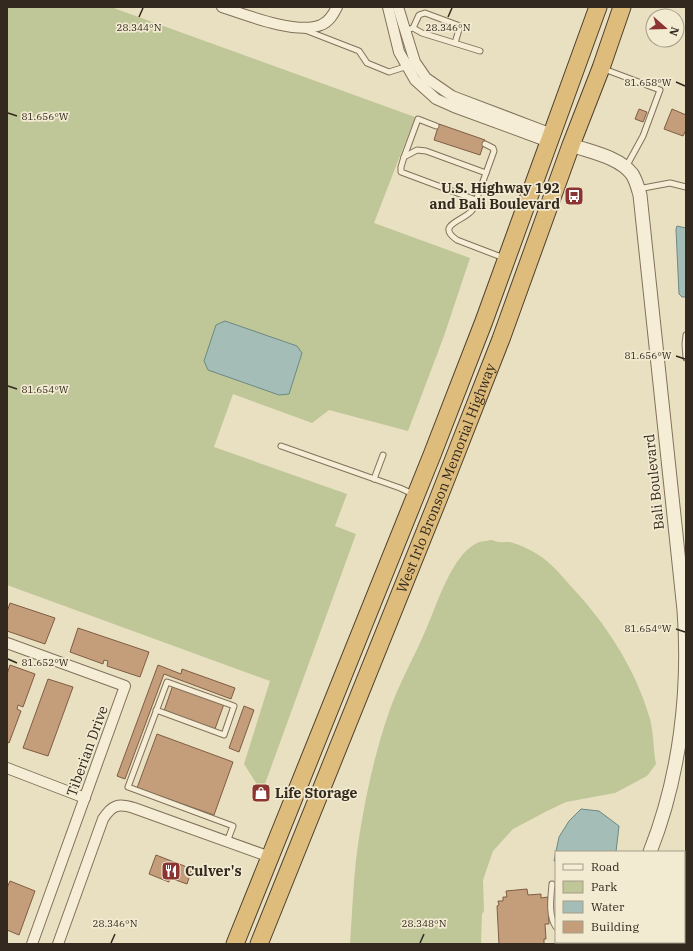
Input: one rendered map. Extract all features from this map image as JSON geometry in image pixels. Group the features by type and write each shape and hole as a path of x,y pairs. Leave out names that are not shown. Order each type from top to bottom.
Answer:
{"highway":[{"name":"West Irlo Bronson Memorial Highway","path":"235,944 432,455 551,138 598,7"},
{"name":"West Irlo Bronson Memorial Highway","path":"259,944 501,339 622,7"},
{"path":"566,95 565,130 571,145"},
{"path":"551,138 558,147 561,158 559,178"},
{"path":"432,455 430,484 432,495 436,502"},
{"path":"416,495 422,514 417,550"},
{"path":"285,820 284,848 286,855 292,861"},
{"path":"270,857 275,872 278,897"}],"street":[{"path":"222,7 246,11 271,23 299,27 316,27 326,23 334,14 337,7"},
{"path":"388,7 404,31"},
{"path":"398,7 411,64 426,78 452,96 551,138"},
{"name":"Bali Boulevard","path":"571,145 611,159 626,168 632,174 640,195 685,610 686,640 681,731 670,788 650,851"},
{"name":"Tiberian Drive","path":"7,643 125,686 32,944"},
{"path":"7,768 85,798"},
{"path":"58,944 103,819 112,808 122,805 134,808 270,857"}],"lane":[{"path":"404,31 418,15 425,13 460,26 455,43"},
{"path":"299,27 359,51 367,63 389,72 411,64"},
{"path":"404,31 422,33 480,51"},
{"path":"601,68 660,90 643,136 626,168"},
{"path":"436,126 418,119 404,157 401,172 476,200"},
{"path":"485,144 493,148 494,151 476,200 470,214 448,228 448,232 457,240 506,259"},
{"path":"404,157 417,150 426,151 486,173"},
{"path":"638,189 670,183 686,187"},
{"path":"686,335 684,344 686,358"},
{"path":"281,446 416,495"},
{"path":"374,479 383,455"},
{"path":"156,710 224,735 234,706 167,682 156,710 128,787 233,826 227,842"},
{"path":"552,884 552,917 555,924"}],"green space":[{"path":"7,7 111,7 415,117 374,223 470,258 444,336 408,431 329,410 312,423 233,394 214,447 347,494 335,526 356,534 262,792 244,764 270,681 7,585"},
{"path":"492,540 498,542 515,543 532,551 547,561 582,598 606,629 627,663 644,700 650,719 656,764 647,776 615,793 566,802 513,829 493,851 483,880 484,911 482,914 481,944 350,944 355,870 361,823 373,766 389,712 397,691 453,568 468,549 479,542"}],"water":[{"path":"677,226 686,228 686,297 682,297 679,294"},
{"path":"225,321 297,346 302,353 289,394 279,395 208,370 204,361 216,325"},
{"path":"581,809 599,811 619,826 616,851 556,851 559,837 569,821"}],"building":[{"path":"639,109 647,112 643,122 635,119"},
{"path":"672,109 686,115 686,130 683,136 664,129"},
{"path":"439,124 485,140 480,155 434,140"},
{"path":"10,603 55,618 45,644 7,631 7,612"},
{"path":"78,628 149,652 140,677 107,666 108,661 104,660 103,664 70,652"},
{"path":"10,665 35,674 23,707 18,705 17,709 21,711 9,743 7,742 7,674"},
{"path":"158,665 181,674 182,669 235,688 231,699 164,674 125,779 117,776"},
{"path":"48,679 73,687 48,756 23,748"},
{"path":"173,685 224,704 215,729 164,711"},
{"path":"244,706 254,710 239,752 229,748"},
{"path":"157,734 233,762 214,815 137,788"},
{"name":"Culver's","path":"156,855 192,869 187,884 170,878 169,882 149,874"},
{"path":"10,881 35,891 19,935 7,930 7,888"},
{"path":"527,889 528,895 541,894 541,898 548,897 549,924 545,924 546,939 544,939 544,944 499,944 498,901 503,901 503,897 507,897 506,891"}],"place":[{"name":"U.S. Highway 192 and Bali Boulevard","path":"574,196"},
{"name":"Life Storage","path":"261,793"},
{"name":"Culver's","path":"171,871"}]}
